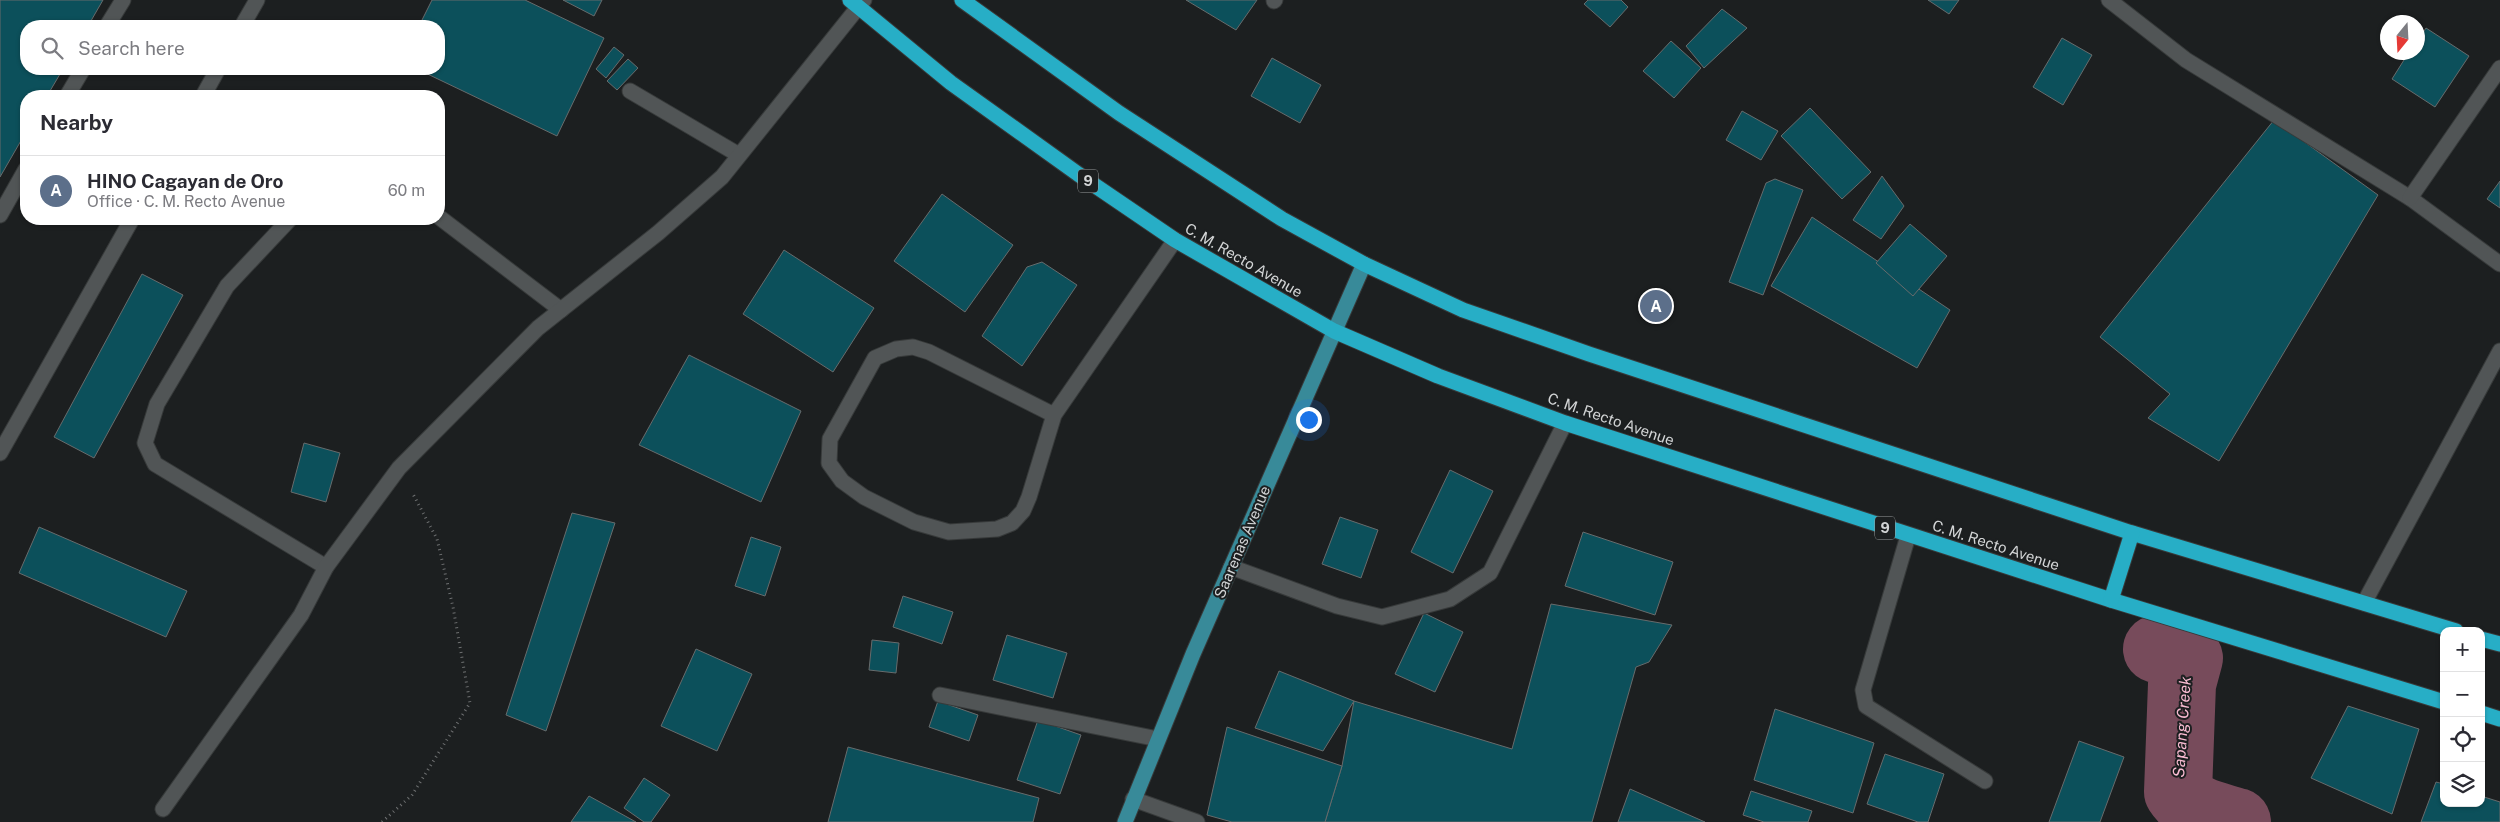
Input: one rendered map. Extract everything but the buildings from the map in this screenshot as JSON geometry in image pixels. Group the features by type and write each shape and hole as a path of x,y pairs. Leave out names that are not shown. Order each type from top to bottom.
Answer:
{"highway":[{"path":"962,0 1128,118 1282,219 1364,264 1463,310 1571,348 2132,533 2443,627"},
{"name":"C. M. Recto Avenue","path":"857,2 951,83 1078,174 1175,240 1334,332 1438,376 1565,423 1908,536 2440,701"},
{"path":"2111,600 2132,533"},
{"path":"2485,639 2500,644"},
{"path":"2485,714 2500,719"}],"main road":[{"name":"Saarenas Avenue","path":"1125,822 1231,567 1364,264"}],"street":[{"path":"111,20 122,0"},
{"path":"245,20 257,0"},
{"path":"2109,0 2186,60 2410,198 2500,264"},
{"path":"163,809 300,616 326,567 399,468 538,328 700,198 722,177 857,2"},
{"path":"2410,198 2500,68"},
{"path":"71,90 79,75"},
{"path":"206,90 215,75"},
{"path":"630,91 739,155"},
{"path":"0,215 20,180"},
{"path":"445,222 561,310"},
{"path":"0,453 129,225"},
{"path":"284,225 227,286 157,404 145,443 155,464 326,567"},
{"path":"1054,414 929,352 913,348 896,349 874,358 830,438 829,463 842,481 864,497 914,522 949,532 996,530 1012,523 1023,511 1043,454 1054,414 1175,240"},
{"path":"2364,603 2500,351"},
{"path":"1231,567 1338,606 1382,617 1450,599 1490,573 1565,423"},
{"path":"1908,536 1863,690 1866,706 1985,781"},
{"path":"940,695 1158,739"},
{"path":"1133,799 1197,822"}],"path":[{"path":"382,822 412,795 470,703 453,607 437,539 399,468"}],"waterway":[{"name":"Sapang Creek","path":"2157,649 2189,658 2182,684 2178,792 2183,799 2197,808 2212,815 2237,822"}],"place":[{"name":"HINO Cagayan de Oro","path":"1656,306"}]}
